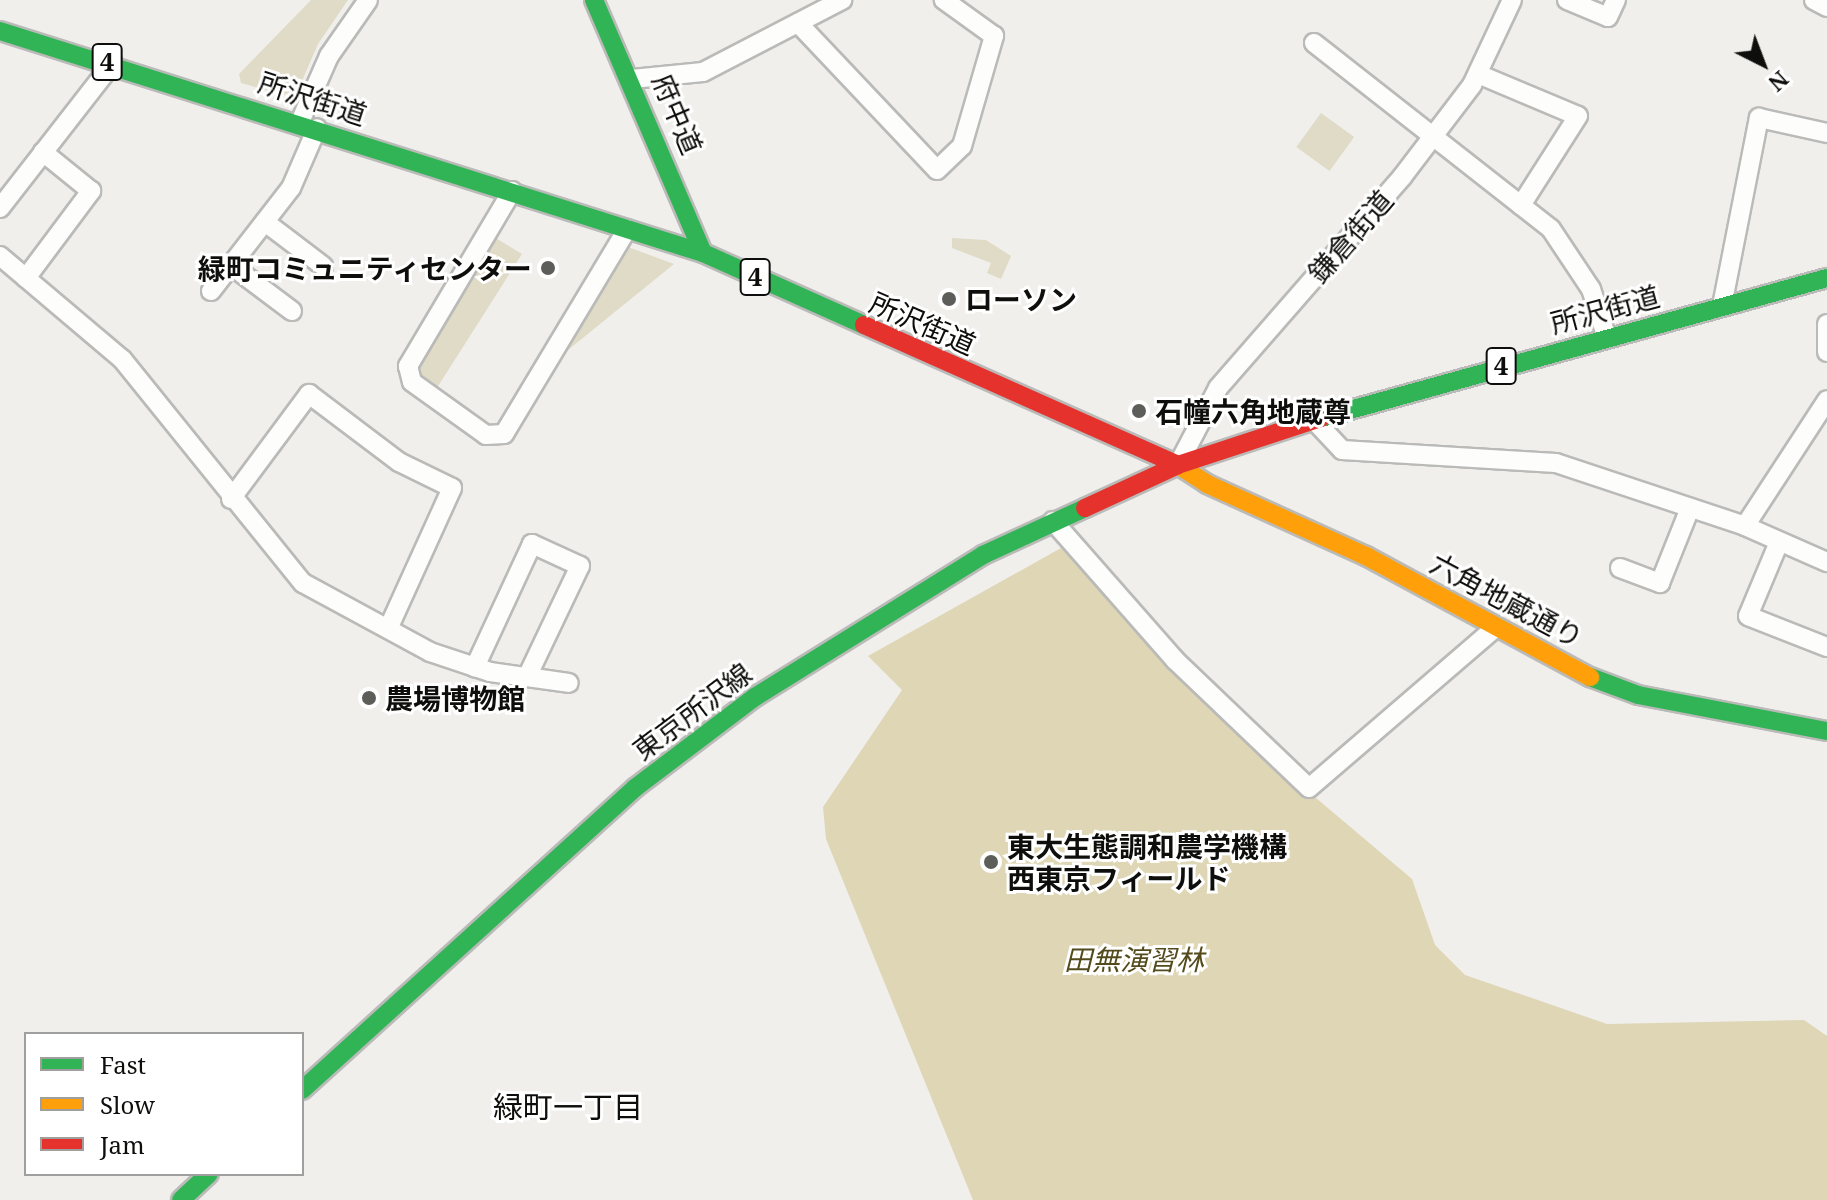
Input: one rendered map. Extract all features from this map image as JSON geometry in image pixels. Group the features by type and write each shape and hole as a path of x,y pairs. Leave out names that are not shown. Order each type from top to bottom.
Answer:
{"main road":[{"name":"府中道","path":"594,0 632,79 703,253"},
{"name":"所沢街道","path":"0,31 113,63 703,253 1178,465 1314,420 1827,278"},
{"name":"東京所沢線","path":"304,1088 635,788 755,697 866,623 1053,521 1178,465"},
{"name":"六角地蔵通り","path":"1178,465 1207,484 1366,556 1594,679 1638,695 1827,731"},
{"path":"181,1200 207,1176"}],"street":[{"path":"211,291 291,188 329,56 368,0"},
{"path":"632,79 703,72 842,0"},
{"path":"798,23 937,170 962,146 994,36 944,0"},
{"name":"鎌倉街道","path":"1178,465 1218,388 1431,138 1478,74 1512,0"},
{"path":"1567,0 1608,17 1616,0"},
{"path":"1814,0 1827,7"},
{"path":"1314,43 1431,138 1551,229 1591,289 1607,338"},
{"path":"0,208 113,63"},
{"path":"1478,74 1578,116 1521,205"},
{"path":"1722,306 1759,118 1827,133"},
{"path":"26,278 91,191 43,152"},
{"path":"512,191 408,366 412,382 486,435 504,434 627,229"},
{"path":"265,222 323,266"},
{"path":"0,256 122,359 231,499 303,583 430,652 475,667 569,683"},
{"path":"232,266 292,311"},
{"path":"1827,324 1827,352"},
{"path":"231,499 309,394 399,462 452,488 389,627"},
{"path":"1745,526 1827,400"},
{"path":"1314,420 1342,450 1556,463 1745,526 1827,562"},
{"path":"1620,568 1660,583 1690,508"},
{"path":"1053,521 1175,660 1309,788 1496,627"},
{"path":"1779,542 1748,616 1827,647"},
{"path":"475,667 532,544 580,566 527,677"}],"shaded area":[{"path":"311,0 348,0 318,44 298,90 283,95 241,83 239,74"},
{"path":"1321,113 1354,137 1329,171 1296,147"},
{"path":"494,237 522,254 435,391 415,368"},
{"path":"952,238 986,240 1011,256 1001,279 987,273 991,263 952,248"},
{"path":"628,247 674,264 568,350"}],"green space":[{"name":"田無演習林","path":"1061,548 1271,760 1412,879 1435,945 1465,975 1607,1024 1804,1020 1827,1036 1827,1200 973,1200 826,839 823,807 902,690 868,656"}],"traffic: fast":[{"path":"594,0 703,253"},
{"path":"0,31 703,253 864,325"},
{"path":"1321,418 1827,278"},
{"path":"304,1088 635,788 755,697 983,555 1085,508"},
{"path":"1590,677 1638,695 1827,731"},
{"path":"181,1200 207,1176"}],"traffic: slow":[{"path":"1178,465 1207,484 1366,556 1590,677"}],"traffic: jam":[{"path":"864,325 1178,465"},
{"path":"1085,508 1178,465 1321,418"}],"place":[{"name":"緑町コミュニティセンター","path":"548,268"},
{"name":"ローソン","path":"949,299"},
{"name":"石幢六角地蔵尊","path":"1139,411"},
{"name":"農場博物館","path":"369,698"},
{"name":"東大生態調和農学機構 西東京フィールド","path":"991,862"}],"district":[{"name":"緑町一丁目","path":"568,1107"}]}
